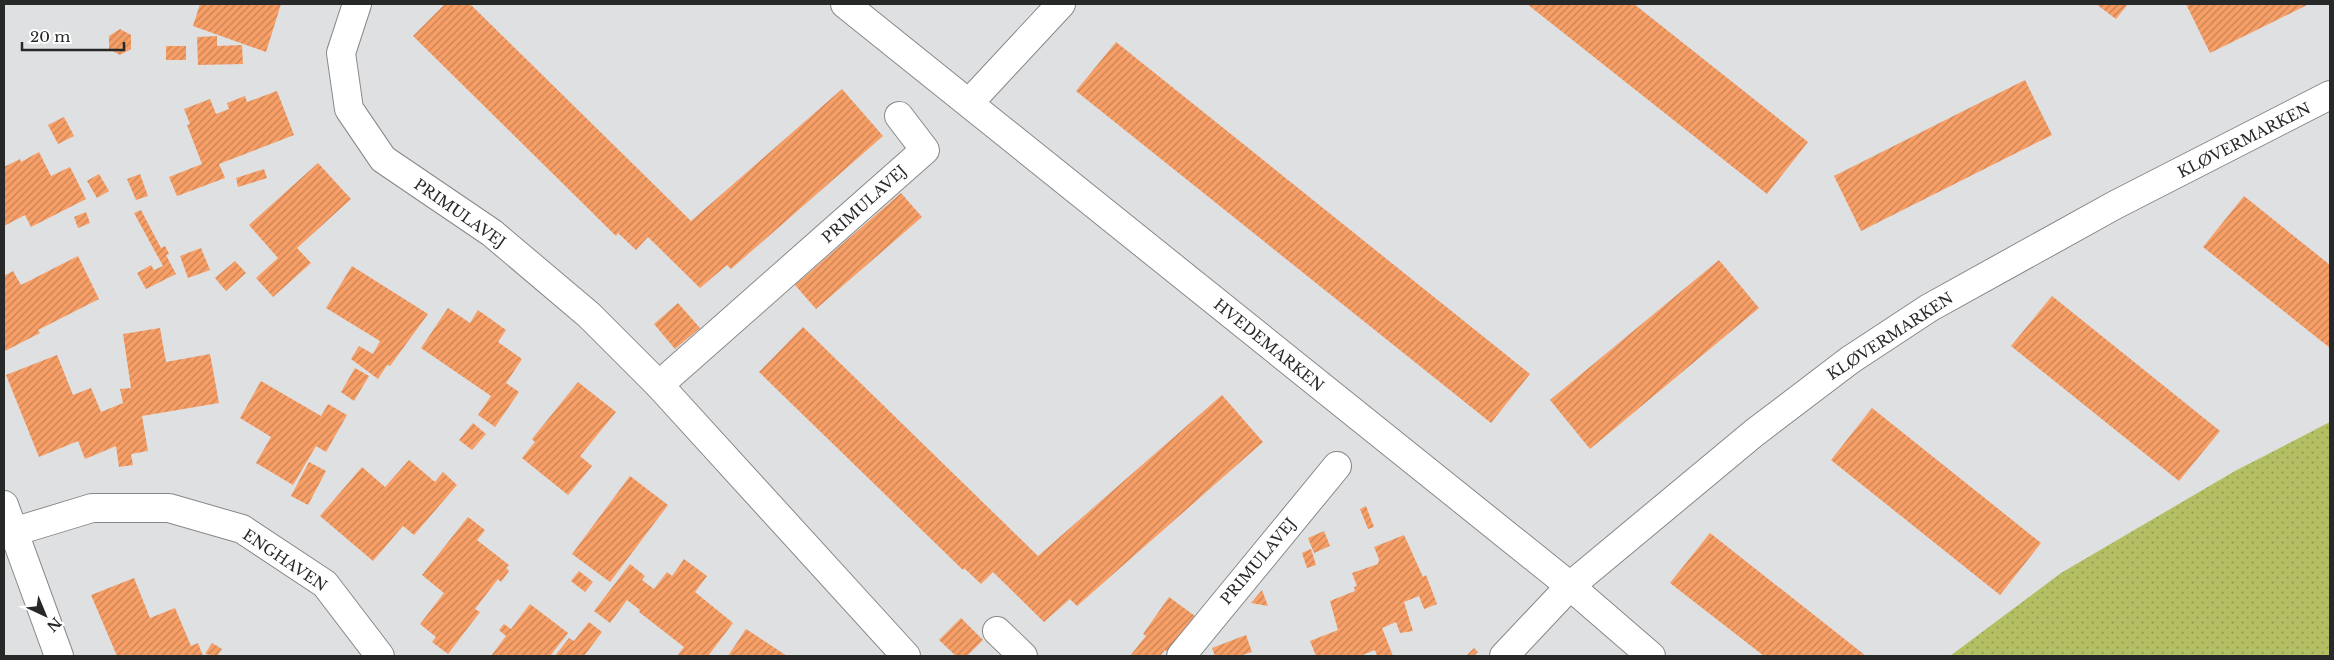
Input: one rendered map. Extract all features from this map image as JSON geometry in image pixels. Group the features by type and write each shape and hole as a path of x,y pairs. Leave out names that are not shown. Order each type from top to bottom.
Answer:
{"street":[{"name":"PRIMULAVEJ","path":"357,4 341,53 349,109 383,159 492,233 588,315 659,386 906,656"},
{"name":"HVEDEMARKEN","path":"845,4 1570,586 1651,656"},
{"path":"969,103 1061,4"},
{"name":"KLØVERMARKEN","path":"1504,656 1570,586 1754,433 1850,360 1929,308 2115,205 2330,95"},
{"name":"PRIMULAVEJ","path":"659,386 925,150 899,116"},
{"name":"PRIMULAVEJ","path":"1181,656 1337,466"},
{"path":"4,504 59,656"},
{"name":"ENGHAVEN","path":"13,532 92,508 169,508 242,529 325,584 380,656"},
{"path":"997,632 1023,656"}],"green space":[{"path":"2330,422 2330,656 1950,656 2061,573 2235,471"}],"building":[{"path":"200,4 281,4 266,52 193,26"},
{"path":"445,4 470,4 691,221 842,89 883,136 731,269 727,265 700,288 648,237 636,250 618,233 616,236 413,36"},
{"path":"1527,4 1634,4 1808,142 1767,194"},
{"path":"2096,4 2128,4 2116,19"},
{"path":"2186,4 2309,4 2210,53"},
{"path":"120,29 131,35 131,49 120,55 109,49 109,36"},
{"path":"217,36 217,46 242,45 243,64 198,65 197,37"},
{"path":"1116,42 1530,374 1491,423 1076,91"},
{"path":"166,46 186,46 186,60 166,60"},
{"path":"2025,80 2052,135 1861,231 1834,176"},
{"path":"277,91 294,135 219,164 225,178 177,196 169,177 202,164 187,125 190,124 184,109 210,99 216,114 229,109 227,103 245,96 247,102"},
{"path":"64,117 74,136 58,144 48,125"},
{"path":"39,152 51,176 70,167 86,199 31,227 25,215 4,226 4,167 20,159 21,162"},
{"path":"318,163 351,199 297,248 311,263 273,297 256,278 278,258 249,225"},
{"path":"264,169 267,178 238,187 236,178"},
{"path":"99,174 109,191 97,198 87,181"},
{"path":"140,174 148,196 136,200 127,179"},
{"path":"901,193 922,217 816,309 795,285"},
{"path":"2244,196 2330,265 2330,348 2203,247"},
{"path":"141,210 161,248 165,246 169,254 166,255 176,274 146,289 137,273 151,265 154,270 163,266 134,213"},
{"path":"86,212 90,223 78,228 74,217"},
{"path":"201,248 210,270 188,278 180,256"},
{"path":"78,256 99,299 38,330 40,333 5,351 4,276 13,271 21,285"},
{"path":"1719,260 1759,308 1590,449 1550,400"},
{"path":"235,261 246,273 226,291 215,278"},
{"path":"352,266 428,314 390,366 387,365 378,379 351,359 359,346 373,354 380,341 326,308"},
{"path":"2052,296 2220,431 2179,481 2011,346"},
{"path":"678,303 700,328 675,349 654,324"},
{"path":"448,308 470,323 478,310 506,330 498,342 522,359 506,383 519,392 495,427 478,415 491,396 421,348"},
{"path":"803,327 1038,556 1222,395 1263,442 1077,606 1070,599 1044,622 993,572 981,584 964,568 963,570 759,372"},
{"path":"160,328 166,362 210,354 219,403 142,416 148,451 131,454 133,465 119,467 116,446 85,459 78,441 39,457 6,375 57,355 73,395 91,388 101,412 123,403 120,389 131,388 123,334"},
{"path":"355,368 369,376 354,401 341,392"},
{"path":"261,381 321,416 328,404 347,415 326,452 316,446 293,485 256,463 271,437 240,418"},
{"path":"578,382 616,412 580,456 592,466 568,495 522,458 535,442 532,439"},
{"path":"1872,408 2041,543 2000,595 1831,460"},
{"path":"473,423 486,434 472,450 459,440"},
{"path":"409,460 435,482 443,472 457,485 414,535 403,526 373,561 320,516 362,467 385,487"},
{"path":"309,462 326,471 308,505 291,496"},
{"path":"630,476 668,505 610,582 572,554"},
{"path":"1366,506 1374,527 1368,529 1360,509"},
{"path":"468,517 485,530 477,540 509,565 506,568 509,571 501,582 498,579 475,609 480,612 448,654 432,642 436,637 420,624 444,593 422,575"},
{"path":"1324,531 1330,546 1314,553 1308,538"},
{"path":"1710,533 1866,656 1764,656 1670,583"},
{"path":"1404,535 1423,577 1426,575 1437,604 1424,609 1419,596 1404,602 1413,631 1400,633 1396,622 1382,628 1393,656 1377,656 1375,650 1360,656 1316,656 1310,641 1338,630 1330,601 1355,591 1354,587 1357,586 1352,573 1378,564 1379,559 1374,547"},
{"path":"1311,549 1316,565 1307,568 1302,553"},
{"path":"684,559 707,576 695,592 733,623 708,656 677,656 684,647 639,612 640,610 627,600 610,623 594,611 630,564 645,576 642,580 654,589 667,572 672,576"},
{"path":"579,571 593,582 585,592 571,581"},
{"path":"134,578 150,618 175,608 191,646 198,643 203,656 117,656 91,595"},
{"path":"1262,590 1268,606 1251,603"},
{"path":"1169,597 1195,616 1168,652 1165,650 1160,656 1130,656 1146,636 1143,634"},
{"path":"530,604 568,633 550,656 491,656 506,636 499,630 504,624 511,629"},
{"path":"961,618 983,640 967,656 956,656 939,640"},
{"path":"589,622 602,632 584,656 555,656 569,638 574,641"},
{"path":"746,629 787,656 728,656"},
{"path":"1246,635 1252,652 1239,656 1215,656 1212,648"},
{"path":"212,643 222,649 217,656 205,654"},
{"path":"1474,648 1478,652 1474,656 1466,656"}]}
